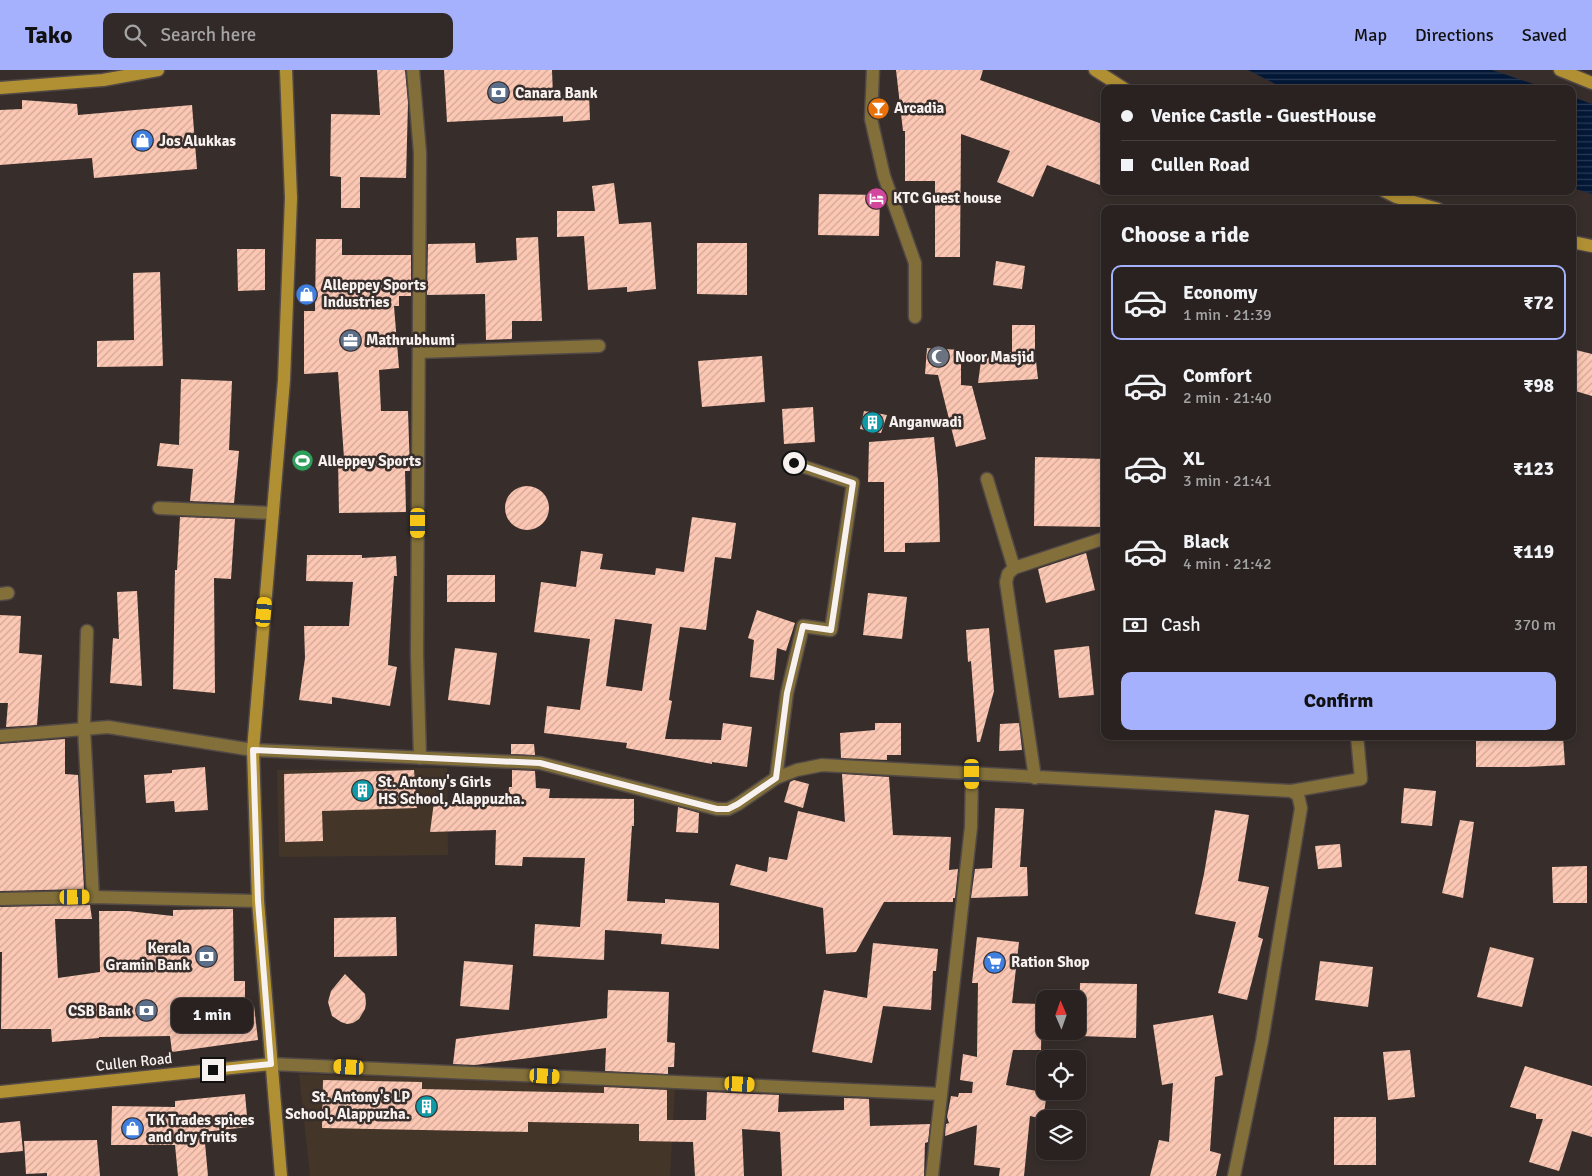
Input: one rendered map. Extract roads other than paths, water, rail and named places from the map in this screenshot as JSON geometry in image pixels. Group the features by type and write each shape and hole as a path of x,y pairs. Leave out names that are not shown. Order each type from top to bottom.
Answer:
{"main road":[{"path":"0,88 103,80 158,70"},
{"path":"281,1176 258,901 253,750 284,380 290,198 286,70"},
{"path":"1095,70 1119,85"},
{"path":"1560,70 1592,83"},
{"path":"1392,195 1424,205"},
{"path":"1576,243 1592,246"},
{"name":"Cullen Road","path":"0,1092 271,1064"}],"street":[{"path":"413,70 420,153 417,654 420,758"},
{"path":"873,70 871,120 884,176 915,263 915,317"},
{"path":"419,352 599,346"},
{"path":"776,778 787,693 803,626 831,630 853,483 794,463"},
{"path":"987,479 1014,568"},
{"path":"160,508 273,513"},
{"path":"1035,778 1006,582 1008,574 1014,568 1101,539"},
{"path":"87,631 84,728 93,897"},
{"path":"0,736 108,727 253,750 540,763 717,809 728,809 738,804 776,778 797,770 822,766 1291,791 1361,779 1357,740"},
{"path":"932,1176 971,828 972,774"},
{"path":"1234,1176 1262,1041 1301,808 1298,796 1291,791"},
{"path":"0,899 93,897 258,901"},
{"path":"271,1064 941,1094"}],"water":[{"path":"1248,70 1492,70 1536,85 1277,85"},
{"path":"1576,98 1592,104 1592,194 1576,189"}],"place":[{"name":"Canara Bank","path":"499,93"},
{"name":"Arcadia","path":"878,108"},
{"name":"Jos Alukkas","path":"143,141"},
{"name":"KTC Guest house","path":"877,198"},
{"name":"Alleppey Sports Industries","path":"307,294"},
{"name":"Mathrubhumi","path":"350,340"},
{"name":"Noor Masjid","path":"939,357"},
{"name":"Anganwadi","path":"873,422"},
{"name":"Alleppey Sports","path":"302,461"},
{"name":"St. Antony's Girls HS School, Alappuzha.","path":"362,791"},
{"name":"Kerala Gramin Bank","path":"206,957"},
{"name":"Ration Shop","path":"995,962"},
{"name":"CSB Bank","path":"147,1011"},
{"name":"St. Antony's LP School, Alappuzha.","path":"426,1106"},
{"name":"TK Trades spices and dry fruits","path":"132,1129"}]}
